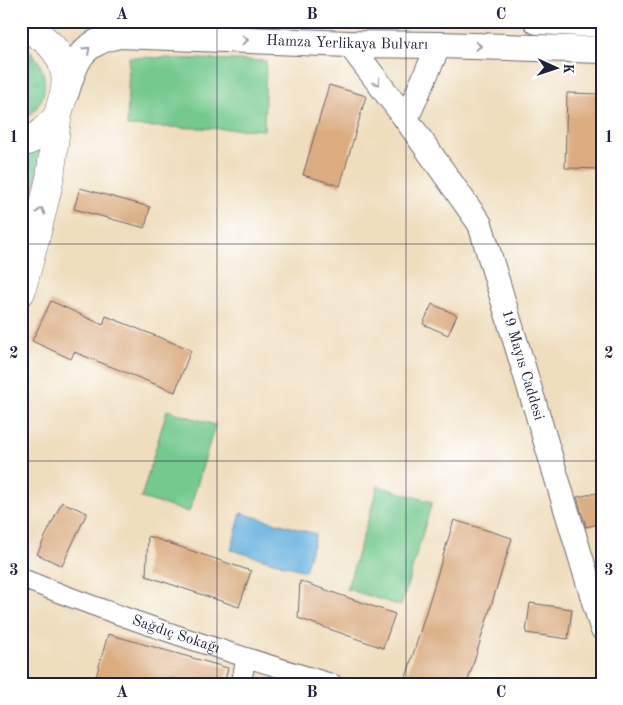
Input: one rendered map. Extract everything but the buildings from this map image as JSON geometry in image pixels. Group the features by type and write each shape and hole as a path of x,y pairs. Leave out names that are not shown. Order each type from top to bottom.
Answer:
{"main road":[{"path":"21,26 46,21"},
{"path":"537,21 602,24"},
{"path":"21,26 34,31 49,42 59,57 65,74 50,176 21,292"},
{"name":"Hamza Yerlikaya Bulvarı","path":"61,105 74,65 86,49 102,39 119,35 349,44 602,50"},
{"path":"21,143 44,132 61,105"}],"street":[{"name":"19 Mayıs Caddesi","path":"349,44 406,119 480,224 602,628"},
{"path":"406,119 439,45"},
{"name":"Sağdıç Sokağı","path":"21,578 87,604 246,658 333,684"},
{"path":"241,684 246,658"}],"green space":[{"path":"21,43 38,61 45,82 44,93 39,103 32,113 21,121"},
{"path":"129,57 266,61 264,130 127,126"},
{"path":"46,137 21,249 21,149"},
{"path":"167,410 215,425 189,512 141,498"},
{"path":"378,486 432,502 401,606 347,589"}],"water":[{"path":"241,513 316,534 305,571 231,550"}]}
